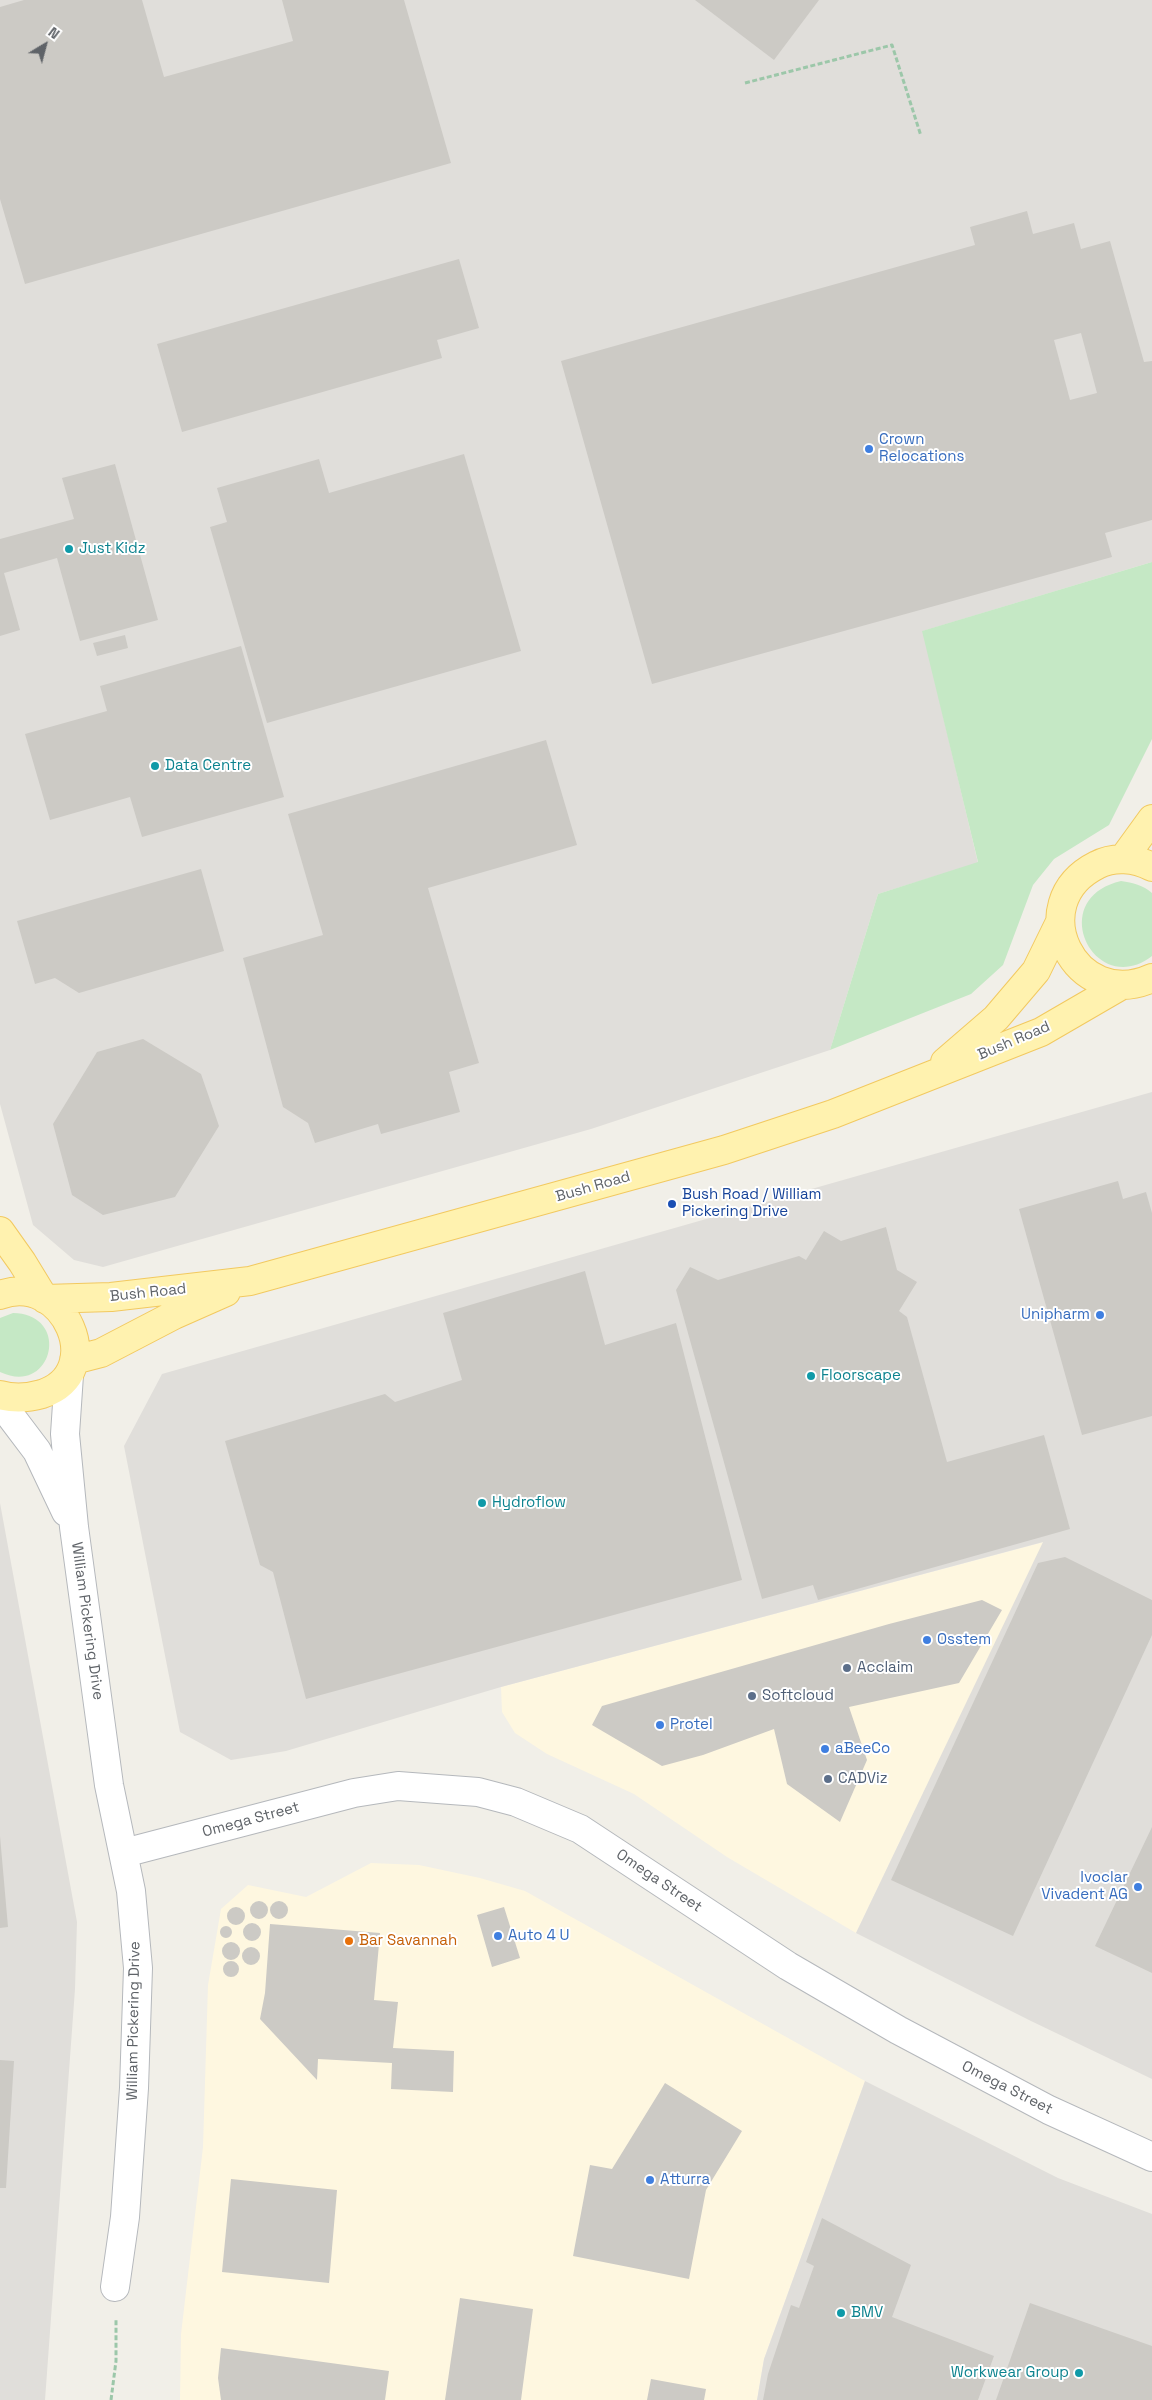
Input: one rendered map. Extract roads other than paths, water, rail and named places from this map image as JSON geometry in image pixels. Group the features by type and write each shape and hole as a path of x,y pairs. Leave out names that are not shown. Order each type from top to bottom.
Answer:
{"main road":[{"path":"1122,859 1152,818"},
{"path":"1141,984 1098,980 1078,966 1064,946 1060,922 1063,901 1078,878 1101,863 1122,859 1134,860 1152,867"},
{"name":"Bush Road","path":"930,1075 996,1018 1036,972 1060,922"},
{"name":"Bush Road","path":"72,1368 174,1315 250,1282 724,1150 833,1114 1041,1032 1141,984"},
{"path":"0,1231 44,1298"},
{"name":"Bush Road","path":"44,1298 111,1297 250,1282"},
{"path":"0,1294 24,1291 44,1298 59,1308 71,1327 72,1368 60,1385 38,1395 20,1398 0,1395"}],"street":[{"name":"William Pickering Drive","path":"72,1368 65,1434 74,1526 109,1785 124,1853 136,1930 138,1968 135,2074 125,2207 116,2287"},
{"name":"William Pickering Drive","path":"0,1402 37,1452 74,1526"},
{"name":"Omega Street","path":"124,1853 354,1793 398,1786 478,1792 516,1802 580,1829 788,1966 898,2030 1048,2110 1152,2158"}],"place":[{"name":"Crown Relocations","path":"869,449"},
{"name":"Just Kidz","path":"69,549"},
{"name":"Data Centre","path":"155,766"},
{"name":"Bush Road / William Pickering Drive","path":"672,1204"},
{"name":"Unipharm","path":"1100,1315"},
{"name":"Floorscape","path":"811,1376"},
{"name":"Hydroflow","path":"482,1503"},
{"name":"Osstem","path":"927,1640"},
{"name":"Acclaim","path":"847,1668"},
{"name":"Softcloud","path":"752,1696"},
{"name":"Protel","path":"660,1725"},
{"name":"aBeeCo","path":"825,1749"},
{"name":"CADViz","path":"828,1779"},
{"name":"Ivoclar Vivadent AG","path":"1138,1887"},
{"name":"Auto 4 U","path":"498,1936"},
{"name":"Bar Savannah","path":"349,1941"},
{"name":"Atturra","path":"650,2180"},
{"name":"BMV","path":"841,2313"},
{"name":"Workwear Group","path":"1079,2373"}]}
